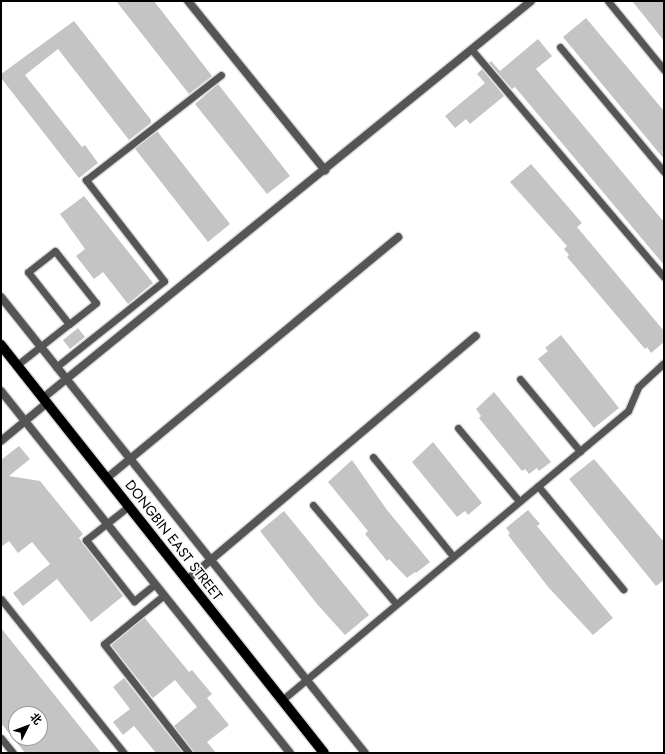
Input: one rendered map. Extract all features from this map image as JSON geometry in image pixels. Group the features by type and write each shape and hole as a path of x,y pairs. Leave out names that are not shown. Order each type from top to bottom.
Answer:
{"main road":[{"name":"DONGBIN EAST STREET","path":"1,345 324,753"}],"street":[{"path":"188,1 325,170"},
{"path":"1,441 25,421 67,380 531,1"},
{"path":"107,478 398,238"},
{"path":"1,298 365,753"},
{"path":"187,580 476,336"},
{"path":"1,392 290,753"}],"lane":[{"path":"608,1 664,70"},
{"path":"560,47 664,172"},
{"path":"472,50 664,277"},
{"path":"56,367 164,281 86,180 221,75"},
{"path":"17,365 96,303 55,251 28,272 69,324"},
{"path":"282,700 628,411 638,387 664,363"},
{"path":"520,379 580,451"},
{"path":"458,428 519,501"},
{"path":"373,457 453,556"},
{"path":"538,486 624,589"},
{"path":"314,505 396,604"},
{"path":"129,506 86,540 134,601 155,584"},
{"path":"164,595 104,644 189,753"},
{"path":"1,599 124,753"},
{"path":"1,738 13,753"}],"building":[{"path":"116,1 154,1 212,76 189,94"},
{"path":"632,1 664,1 664,41 645,17"},
{"path":"586,18 664,111 664,159 563,37"},
{"path":"74,21 151,120 151,123 129,140 58,49 25,75 82,147 85,145 98,163 79,178 1,78 1,74"},
{"path":"538,39 552,56 536,69 664,222 664,265 515,87 512,89 489,63 491,61 500,71"},
{"path":"482,69 504,96 470,124 466,119 455,128 445,116 485,83 477,74"},
{"path":"218,84 290,176 267,194 195,104"},
{"path":"157,131 230,224 208,242 135,148"},
{"path":"531,164 582,223 577,227 664,331 664,342 651,353 647,347 645,349 567,257 569,255 564,249 567,246 510,182"},
{"path":"84,196 153,283 128,304 103,272 94,279 76,256 85,249 60,214"},
{"path":"78,328 85,337 70,349 63,340"},
{"path":"561,335 619,408 594,428 538,359 548,351 545,348"},
{"path":"494,392 551,462 539,471 537,468 529,474 525,469 522,471 479,418 481,416 476,409"},
{"path":"433,442 482,503 468,515 465,511 457,517 412,462"},
{"path":"19,446 30,459 9,476 40,481 83,534 79,538 123,596 91,622 57,579 23,606 13,593 50,564 32,542 18,553 9,541 1,547 1,460"},
{"path":"594,459 664,542 664,580 656,586 569,479"},
{"path":"352,460 387,510 430,562 407,578 389,559 387,561 365,534 368,531 328,482"},
{"path":"528,510 540,524 537,526 613,618 593,635 549,588 508,535 510,533 506,528"},
{"path":"284,511 369,615 345,635 317,604 260,531"},
{"path":"144,617 189,672 192,670 212,694 207,698 229,725 207,742 216,753 194,753 174,726 197,707 175,680 153,698 111,645"},
{"path":"1,628 101,753 25,753 19,746 48,746 48,706 8,706 8,732 1,723"},
{"path":"124,678 183,753 156,753 134,726 123,735 113,722 130,709 113,687"}]}
